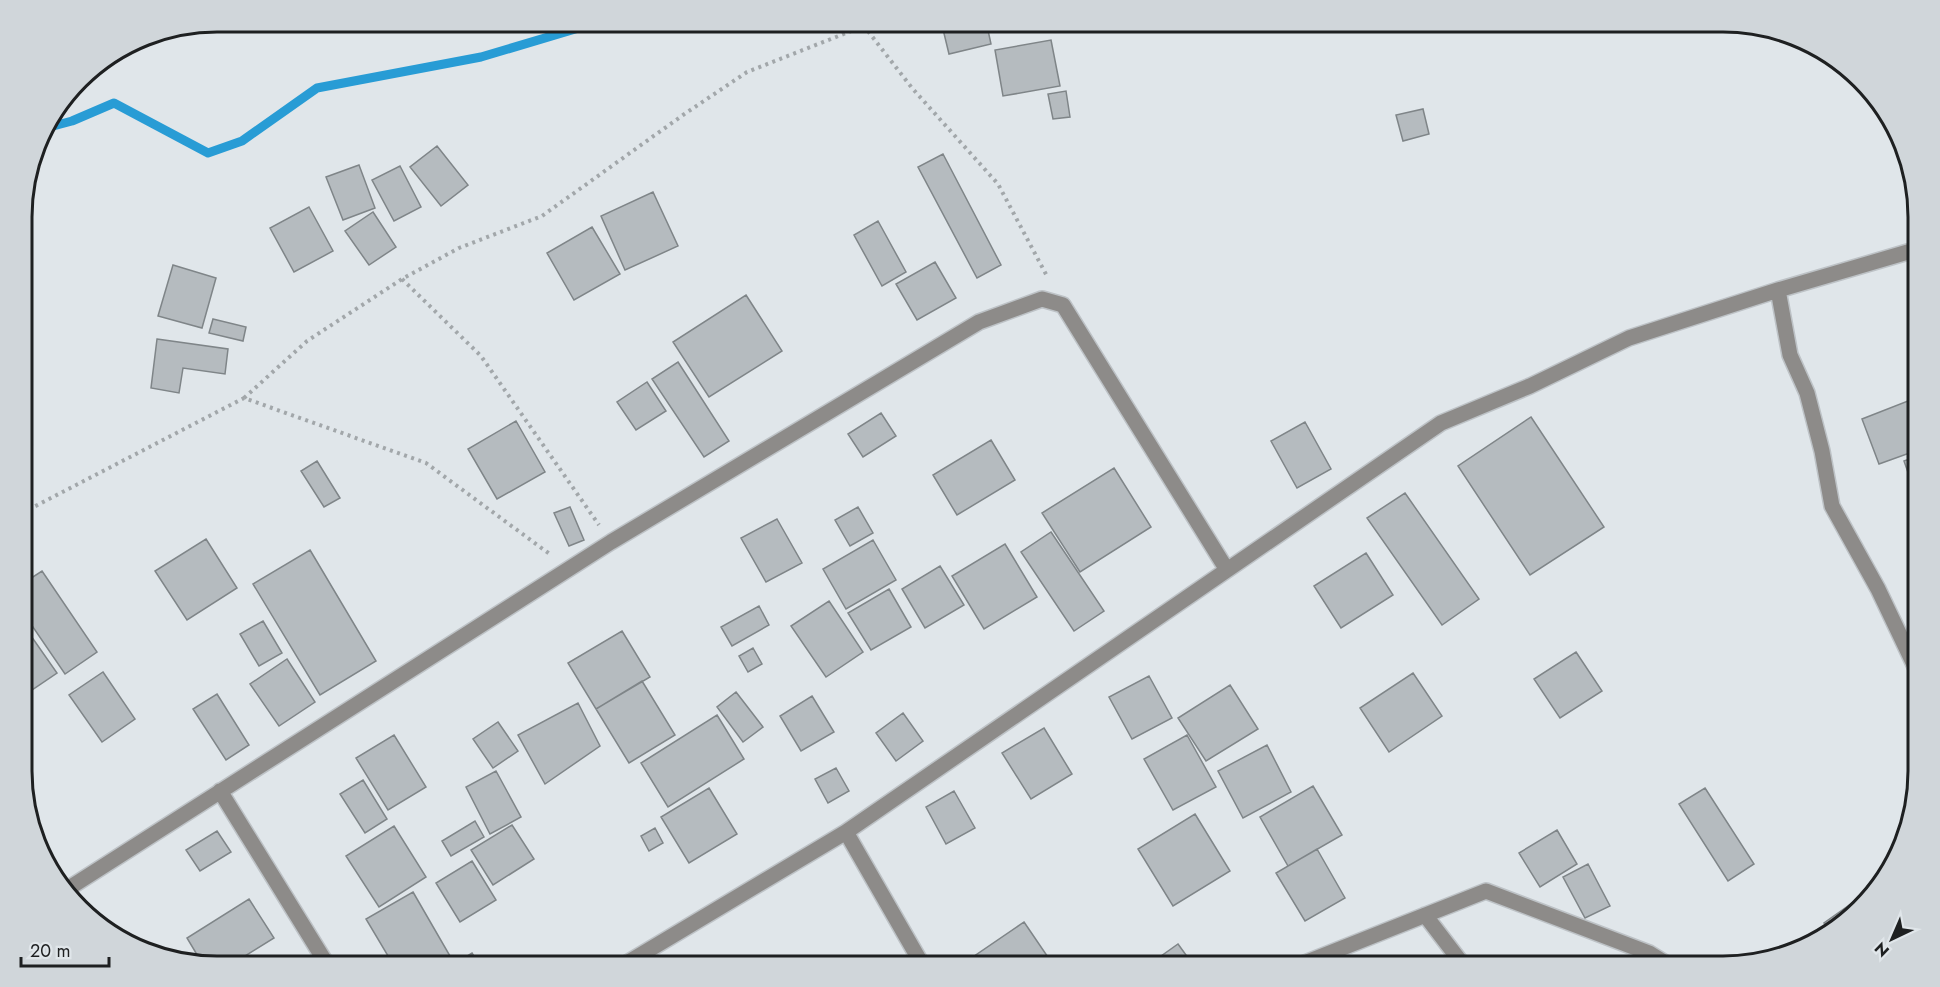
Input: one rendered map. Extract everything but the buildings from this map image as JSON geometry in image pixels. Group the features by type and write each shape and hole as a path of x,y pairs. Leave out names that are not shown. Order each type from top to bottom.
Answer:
{"street":[{"path":"639,956 846,832 1441,423 1530,386 1629,338 1778,290 1908,252"},
{"path":"1778,290 1790,355 1807,393 1822,452 1832,506 1878,589 1908,652"},
{"path":"72,886 611,542 979,322 1042,299 1063,305 1227,570"},
{"path":"220,791 322,956"},
{"path":"846,832 917,956"},
{"path":"1324,955 1486,891 1652,955"},
{"path":"1425,915 1456,955"}],"path":[{"path":"32,508 244,398 307,341 402,279 459,248 542,216 747,72 850,32"},
{"path":"868,32 912,88 998,184 1063,305"},
{"path":"402,279 481,356 611,542"},
{"path":"244,398 426,464 569,568"}],"waterway":[{"path":"55,125 72,121 114,103 208,153 242,141 317,88 481,57 566,32"}]}
